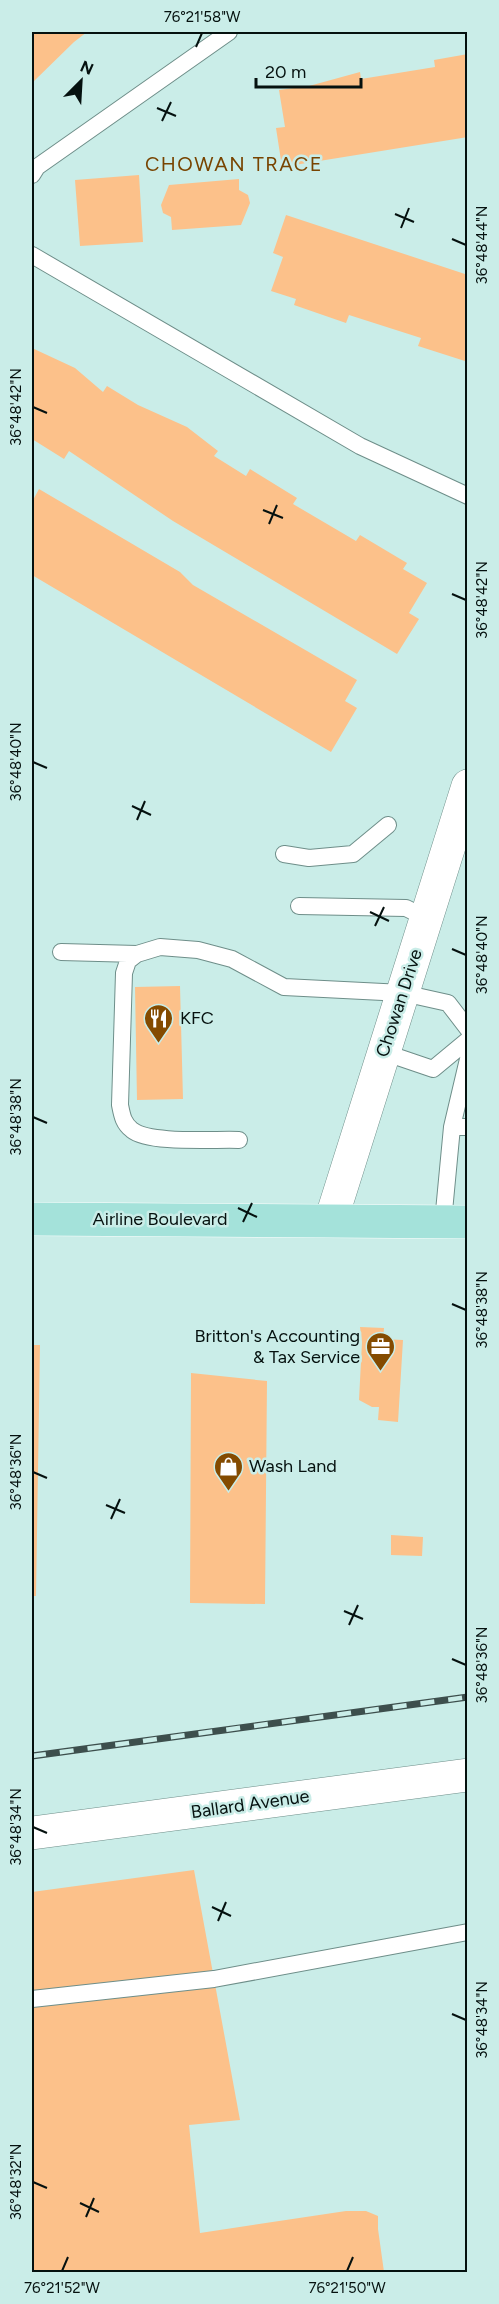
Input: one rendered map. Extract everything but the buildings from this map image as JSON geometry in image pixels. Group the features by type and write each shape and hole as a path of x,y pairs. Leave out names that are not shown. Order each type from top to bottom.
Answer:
{"main road":[{"name":"Airline Boulevard","path":"32,1218 455,1222"}],"street":[{"name":"Chowan Drive","path":"331,1220 426,918 460,833 468,786"},
{"name":"Ballard Avenue","path":"32,1833 468,1775"}],"lane":[{"path":"32,175 37,168 229,32"},
{"path":"32,255 360,446 468,496"},
{"path":"284,854 309,858 353,854 388,825"},
{"path":"299,906 406,908 426,918"},
{"path":"61,952 137,954 160,947 198,950 232,960 284,987 403,993 448,1003 468,1029"},
{"path":"137,954 128,961 124,973 120,1105 123,1120 131,1130 146,1138 239,1140"},
{"path":"383,1052 433,1069 468,1040"},
{"path":"455,1222 460,1127 468,1059"},
{"path":"32,1999 214,1979 468,1932"}],"railway":[{"path":"32,1756 468,1697"}],"place":[{"name":"KFC","path":"159,1044"},
{"name":"Britton's Accounting & Tax Service","path":"381,1372"},
{"name":"Wash Land","path":"228,1492"}],"district":[{"name":"CHOWAN TRACE","path":"234,164"}]}
